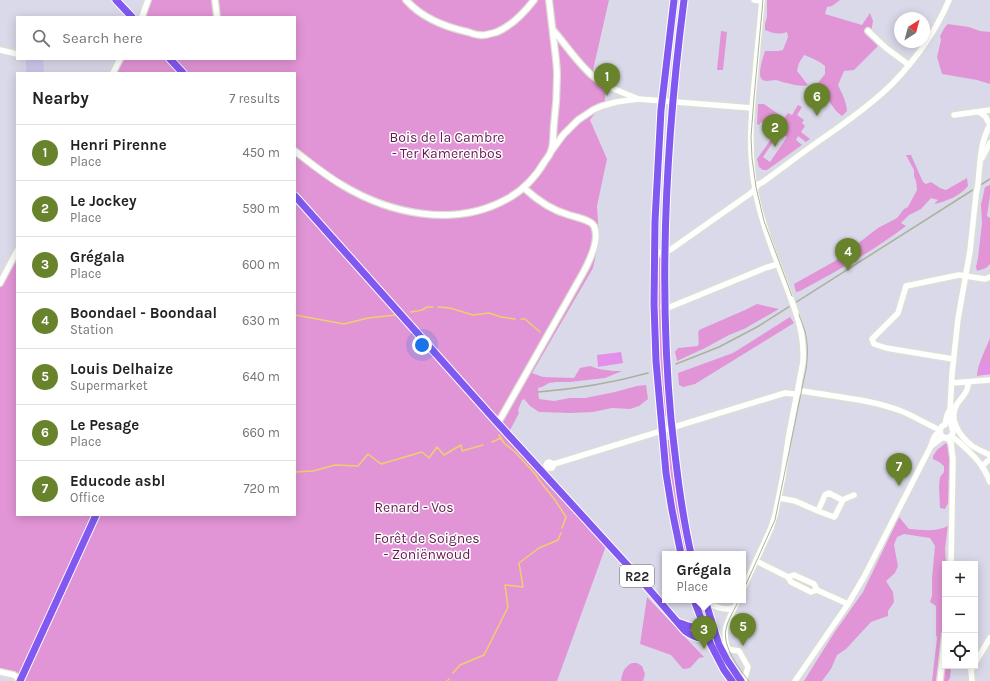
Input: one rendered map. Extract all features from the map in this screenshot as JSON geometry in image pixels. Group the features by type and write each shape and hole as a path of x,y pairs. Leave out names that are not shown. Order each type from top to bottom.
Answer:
{"main road":[{"path":"116,0 131,16"},
{"path":"674,0 662,101 656,181 654,304 655,342 666,473 680,551"},
{"path":"684,0 672,102 664,252 664,307 672,427 682,507 690,551"},
{"path":"171,60 182,72"},
{"name":"R22","path":"296,197 498,424 686,631 691,635 701,638 708,636"},
{"path":"20,680 96,516"},
{"path":"695,603 715,652 732,681"},
{"path":"706,603 718,643 724,649 727,660 742,681"},
{"path":"679,623 696,628 704,624"},
{"path":"704,624 714,629"},
{"path":"708,636 714,629"}],"street":[{"path":"143,16 148,0"},
{"path":"215,0 217,16"},
{"path":"406,0 436,22 452,28 480,35 497,32 514,22 526,11 534,0"},
{"path":"549,0 557,74 557,101 551,150"},
{"path":"746,583 772,525 779,498 804,349 802,334 796,313 763,221 755,188 750,149 750,131 762,1 754,0"},
{"path":"654,253 670,250 750,194 759,184 844,124 873,101 909,65 921,50 934,30 949,0"},
{"path":"553,30 586,70 600,81 638,99"},
{"path":"868,32 909,65"},
{"path":"0,50 16,54"},
{"path":"114,72 120,60"},
{"path":"616,102 617,90"},
{"path":"296,152 343,186 367,198 388,206 433,215 470,213 502,202 524,188 540,170 551,150 562,135 578,120 602,106 616,102 638,99 752,108"},
{"path":"954,115 990,110"},
{"path":"796,681 848,604 864,577 937,433 944,435 953,431 947,415 950,411 953,360 958,319 970,252 983,140 990,125 985,116 979,112"},
{"path":"983,140 986,145 990,143"},
{"path":"981,160 990,143"},
{"path":"498,424 583,273 591,258 594,248 595,235 594,226 592,223 554,210 534,197 524,188"},
{"path":"0,283 16,253"},
{"path":"664,307 670,307 778,264"},
{"path":"953,360 886,348 874,344 872,339 898,313 906,286 956,276 985,279 990,277"},
{"path":"952,383 990,380"},
{"path":"950,424 956,406 967,390 968,382"},
{"path":"554,464 784,393 794,394 803,390 881,404 902,411 967,450 982,466 990,482"},
{"path":"951,561 953,459 951,443 944,435 942,426 950,424 957,429 972,446 990,455"},
{"path":"982,466 990,459"},
{"path":"818,511 825,495 829,493 842,500"},
{"path":"779,498 795,501 834,517 842,500 854,495"},
{"path":"756,561 788,577 794,575 814,584 817,590 848,604"},
{"path":"709,603 722,610 734,608"},
{"path":"736,603 725,630 724,649 739,652 748,667 742,681"},
{"path":"978,658 990,638"},
{"path":"940,681 942,662"},
{"path":"972,669 972,681"},
{"path":"0,672 14,675 20,680"}],"shaded area":[{"path":"26,60 43,60 44,72 26,72"},
{"path":"621,352 623,363 598,367 597,355"},
{"path":"990,363 990,374 981,375 980,364"}],"green space":[{"path":"150,0 609,0 593,70 606,88 604,109 595,113 590,120 607,159 597,206 599,241 593,268 532,373 543,377 574,378 580,368 590,366 599,369 622,371 605,378 549,383 538,388 539,399 554,401 570,398 585,398 646,385 648,399 639,406 630,409 612,408 593,412 570,413 539,412 530,406 524,399 522,400 518,410 519,413 508,434 607,543 557,681 15,681 18,676 0,673 0,286 16,256 16,516 296,516 296,72 114,72 120,60 296,60 296,16 144,16"},
{"path":"767,0 840,0 832,6 827,7 825,14 862,25 870,13 873,21 871,33 879,43 877,47 854,70 844,71 838,85 845,100 847,111 842,116 836,111 817,84 825,74 825,66 813,58 804,55 799,63 797,71 808,85 798,86 776,80 762,80 760,76 760,69 765,51 783,50 788,37 787,32 776,33 765,30"},
{"path":"948,24 990,32 990,84 977,80 942,74 937,57 941,40 940,36"},
{"path":"721,31 727,32 723,70 717,70"},
{"path":"758,104 764,104 784,118 788,113 792,115 798,105 802,107 797,115 804,120 802,123 805,126 801,132 810,139 806,142 798,136 796,140 802,145 767,170 763,170 759,167 757,159 776,132 761,122 759,125 757,124","holes":["780,132 787,137 770,162 763,157"]},
{"path":"906,155 911,155 923,182 926,184 931,182 946,190 967,178 968,186 965,190 953,198 935,204 938,200 931,198 921,209 909,215 901,223 906,226 868,252 796,292 794,284 835,261 878,228 897,218 904,209 908,207 917,190 914,170"},
{"path":"990,185 987,216 990,218 990,264 986,268 977,271 976,267 982,223 981,205 985,187"},
{"path":"657,258 661,258 669,416 663,417 657,327"},
{"path":"757,304 779,309 744,329 677,361 675,352 678,348 698,346 699,330"},
{"path":"790,317 794,323 695,384 683,387 679,385 678,373 733,353"},
{"path":"990,338 990,374 977,376 980,362"},
{"path":"665,440 671,440 689,551 682,551"},
{"path":"946,443 948,447 950,469 949,497 945,509 940,508 939,486 940,477 944,472 944,466 933,459 933,456 937,450"},
{"path":"899,517 909,529 934,530 948,526 945,548 946,561 942,561 942,669 951,669 950,678 948,681 932,681 937,638 936,606 930,602 932,596 935,546 930,538 904,534 897,537 894,545 898,566 895,573 886,581 893,592 894,602 888,611 888,616 871,622 846,649 837,655 831,669 822,681 804,681 834,633 863,592"},
{"path":"647,597 704,657 699,658 690,668 683,669 671,655 640,644"},
{"path":"632,663 637,663 642,666 645,674 643,681 621,681 624,670"}],"waterway":[{"path":"411,312 422,310 427,307 433,307"},
{"path":"438,307 450,308 473,315 489,313 515,319"},
{"path":"296,315 344,324 368,318 396,315"},
{"path":"521,319 525,319 540,332"},
{"path":"499,435 504,443 515,452 536,475 555,500 566,517 562,528"},
{"path":"492,442 501,438"},
{"path":"296,472 313,471 335,465 358,466 368,454 381,464 422,452 429,458 437,447 444,455 461,445 462,451 483,445"},
{"path":"453,673 460,665 484,655 508,607 505,585 523,587 519,563 539,548 558,540 561,533"}],"tram line":[{"path":"746,584 775,520 806,369 807,355 805,331 764,221 756,187 752,158 751,137 763,0"},
{"path":"738,603 728,622 725,636 726,643 732,657 749,681"}],"railway":[{"path":"676,364 719,347 757,327 990,179"},
{"path":"538,392 593,385 648,373"}],"place":[{"name":"Henri Pirenne","path":"607,96"},
{"name":"Le Pesage","path":"817,116"},
{"name":"Le Jockey","path":"775,147"},
{"name":"Boondael - Boondaal","path":"848,271"},
{"name":"Educode asbl","path":"899,486"},
{"name":"Louis Delhaize","path":"743,646"},
{"name":"Grégala","path":"704,649"}],"park label":[{"name":"Bois de la Cambre - Ter Kamerenbos","path":"447,146"},
{"name":"Renard - Vos","path":"414,507"},
{"name":"Forêt de Soignes - Zoniënwoud","path":"427,546"}]}
